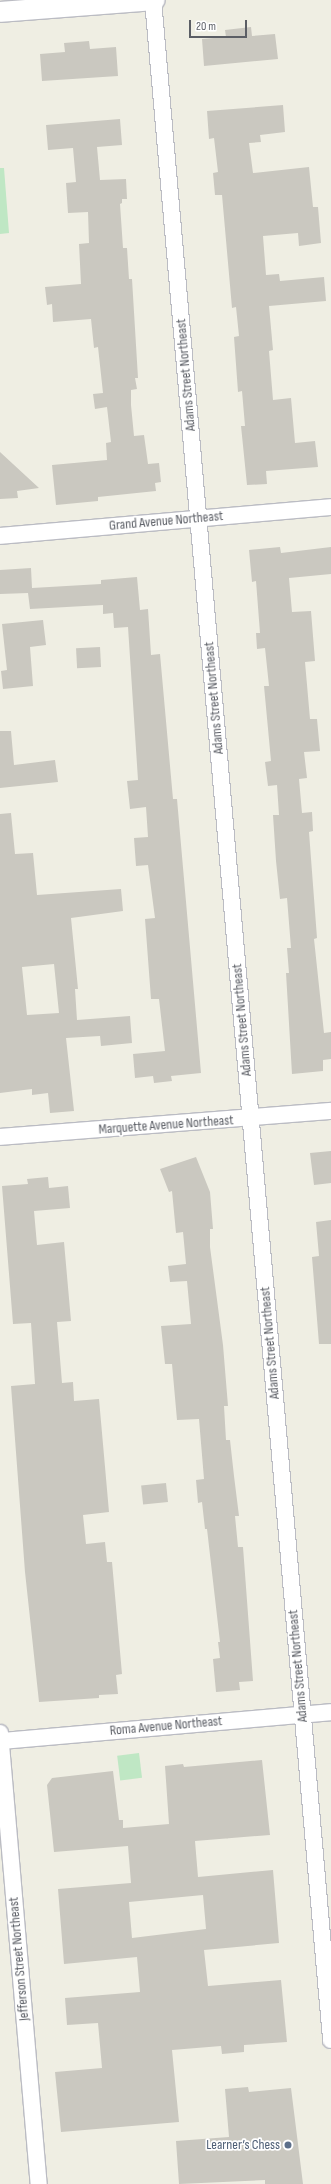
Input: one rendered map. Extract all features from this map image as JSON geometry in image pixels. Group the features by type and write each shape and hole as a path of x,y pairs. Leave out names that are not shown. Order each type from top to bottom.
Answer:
{"street":[{"path":"0,12 154,0"},
{"name":"Adams Street Northeast","path":"154,0 331,2040"},
{"name":"Grand Avenue Northeast","path":"0,536 331,507"},
{"name":"Marquette Avenue Northeast","path":"0,1137 331,1111"},
{"name":"Roma Avenue Northeast","path":"0,1737 331,1712"},
{"name":"Jefferson Street Northeast","path":"0,1737 39,2184"}],"green space":[{"path":"0,168 4,168 9,233 0,234"},
{"path":"139,1753 142,1778 120,1780 117,1756"}],"building":[{"path":"251,27 252,36 275,34 278,59 204,66 202,39 226,37 225,30"},
{"path":"89,41 90,49 116,47 118,76 42,81 40,54 65,52 64,43"},
{"path":"283,105 285,132 260,135 261,142 249,143 253,173 309,167 313,207 318,207 321,243 299,246 298,233 263,236 266,275 279,274 280,281 324,277 326,301 269,306 273,350 269,351 273,400 291,398 295,443 315,441 318,467 266,471 267,484 247,485 241,426 245,426 242,391 238,392 234,337 239,336 236,307 232,308 222,195 215,195 213,173 218,172 214,138 209,139 207,111"},
{"path":"120,119 122,145 97,147 100,180 126,179 127,199 122,199 122,203 120,204 123,248 127,248 129,279 132,279 138,378 135,378 137,389 131,390 134,436 144,435 148,464 159,463 161,482 155,483 156,491 98,497 98,501 56,505 52,465 107,460 106,443 111,442 107,407 95,409 93,394 103,393 98,347 94,348 91,319 53,322 52,304 47,305 45,287 81,284 79,244 89,243 88,212 68,213 66,183 76,182 73,148 48,150 46,125"},
{"path":"0,452 39,488 17,491 18,498 0,499"},
{"path":"280,547 281,553 331,547 331,574 289,578 292,612 311,611 315,661 305,662 310,719 317,719 320,751 304,752 307,778 299,779 302,813 312,812 313,831 309,832 317,938 314,939 324,1033 331,1032 331,1059 323,1060 323,1071 292,1074 286,973 289,973 287,948 291,948 287,898 280,899 276,861 273,815 279,815 277,785 268,786 265,762 271,761 264,686 269,686 265,648 257,649 256,633 260,633 256,581 252,582 249,550"},
{"path":"31,568 32,588 101,584 101,580 137,577 140,610 148,609 151,655 160,654 173,799 177,799 201,1073 171,1076 172,1081 154,1083 153,1076 135,1078 133,1054 165,1051 159,999 151,999 145,919 155,918 148,865 136,866 134,838 148,837 146,807 130,809 127,781 138,780 128,627 114,628 113,613 103,614 103,605 30,609 28,593 0,594 0,570"},
{"path":"43,620 46,645 30,647 33,686 3,689 1,671 7,670 2,624"},
{"path":"100,647 101,667 77,668 76,648"},
{"path":"0,731 11,731 14,765 55,760 58,782 0,788"},
{"path":"11,813 15,854 33,853 37,895 121,889 123,911 71,918 78,989 75,989 77,1020 130,1016 132,1043 101,1046 100,1036 66,1038 74,1111 50,1113 48,1093 32,1095 32,1089 0,1093 0,814","holes":["54,964 59,1013 27,1015 22,967"]},
{"path":"331,1151 331,1183 314,1185 310,1153"},
{"path":"196,1157 210,1192 213,1229 210,1229 210,1247 223,1345 228,1406 224,1406 226,1440 230,1440 239,1516 235,1516 238,1547 243,1547 253,1681 239,1682 240,1690 216,1692 213,1659 220,1658 218,1642 220,1642 207,1529 205,1529 202,1502 198,1503 196,1480 204,1479 199,1419 177,1420 172,1364 165,1364 161,1326 191,1324 187,1281 170,1282 168,1266 186,1264 183,1232 176,1233 172,1191 169,1192 160,1169"},
{"path":"48,1177 49,1188 68,1186 70,1208 34,1211 37,1245 64,1242 71,1321 57,1322 62,1383 73,1382 74,1401 99,1399 109,1512 83,1515 86,1544 105,1542 107,1562 112,1562 122,1674 116,1675 118,1694 99,1695 99,1698 39,1702 25,1572 11,1386 35,1384 31,1323 13,1324 2,1186 28,1184 27,1179"},
{"path":"331,1220 331,1344 319,1344 312,1257 319,1256 316,1222"},
{"path":"166,1483 168,1502 143,1505 141,1486"},
{"path":"262,1760 270,1835 195,1841 198,1877 273,1870 279,1943 204,1950 208,1986 281,1980 287,2042 244,2045 244,2052 222,2054 221,2046 172,2050 179,2122 61,2132 55,2072 102,2068 98,2023 67,2025 65,1998 140,1992 137,1957 64,1964 58,1889 131,1883 128,1846 54,1852 47,1785 52,1778 113,1771 119,1820 123,1820 123,1828 169,1824 165,1766 183,1764 184,1767","holes":["203,1895 206,1929 132,1938 129,1902"]},
{"path":"248,2087 249,2092 291,2088 303,2184 265,2184 265,2180 179,2184 176,2141 229,2137 225,2089"}],"place":[{"name":"Learner’s Chess","path":"288,2145"}]}
